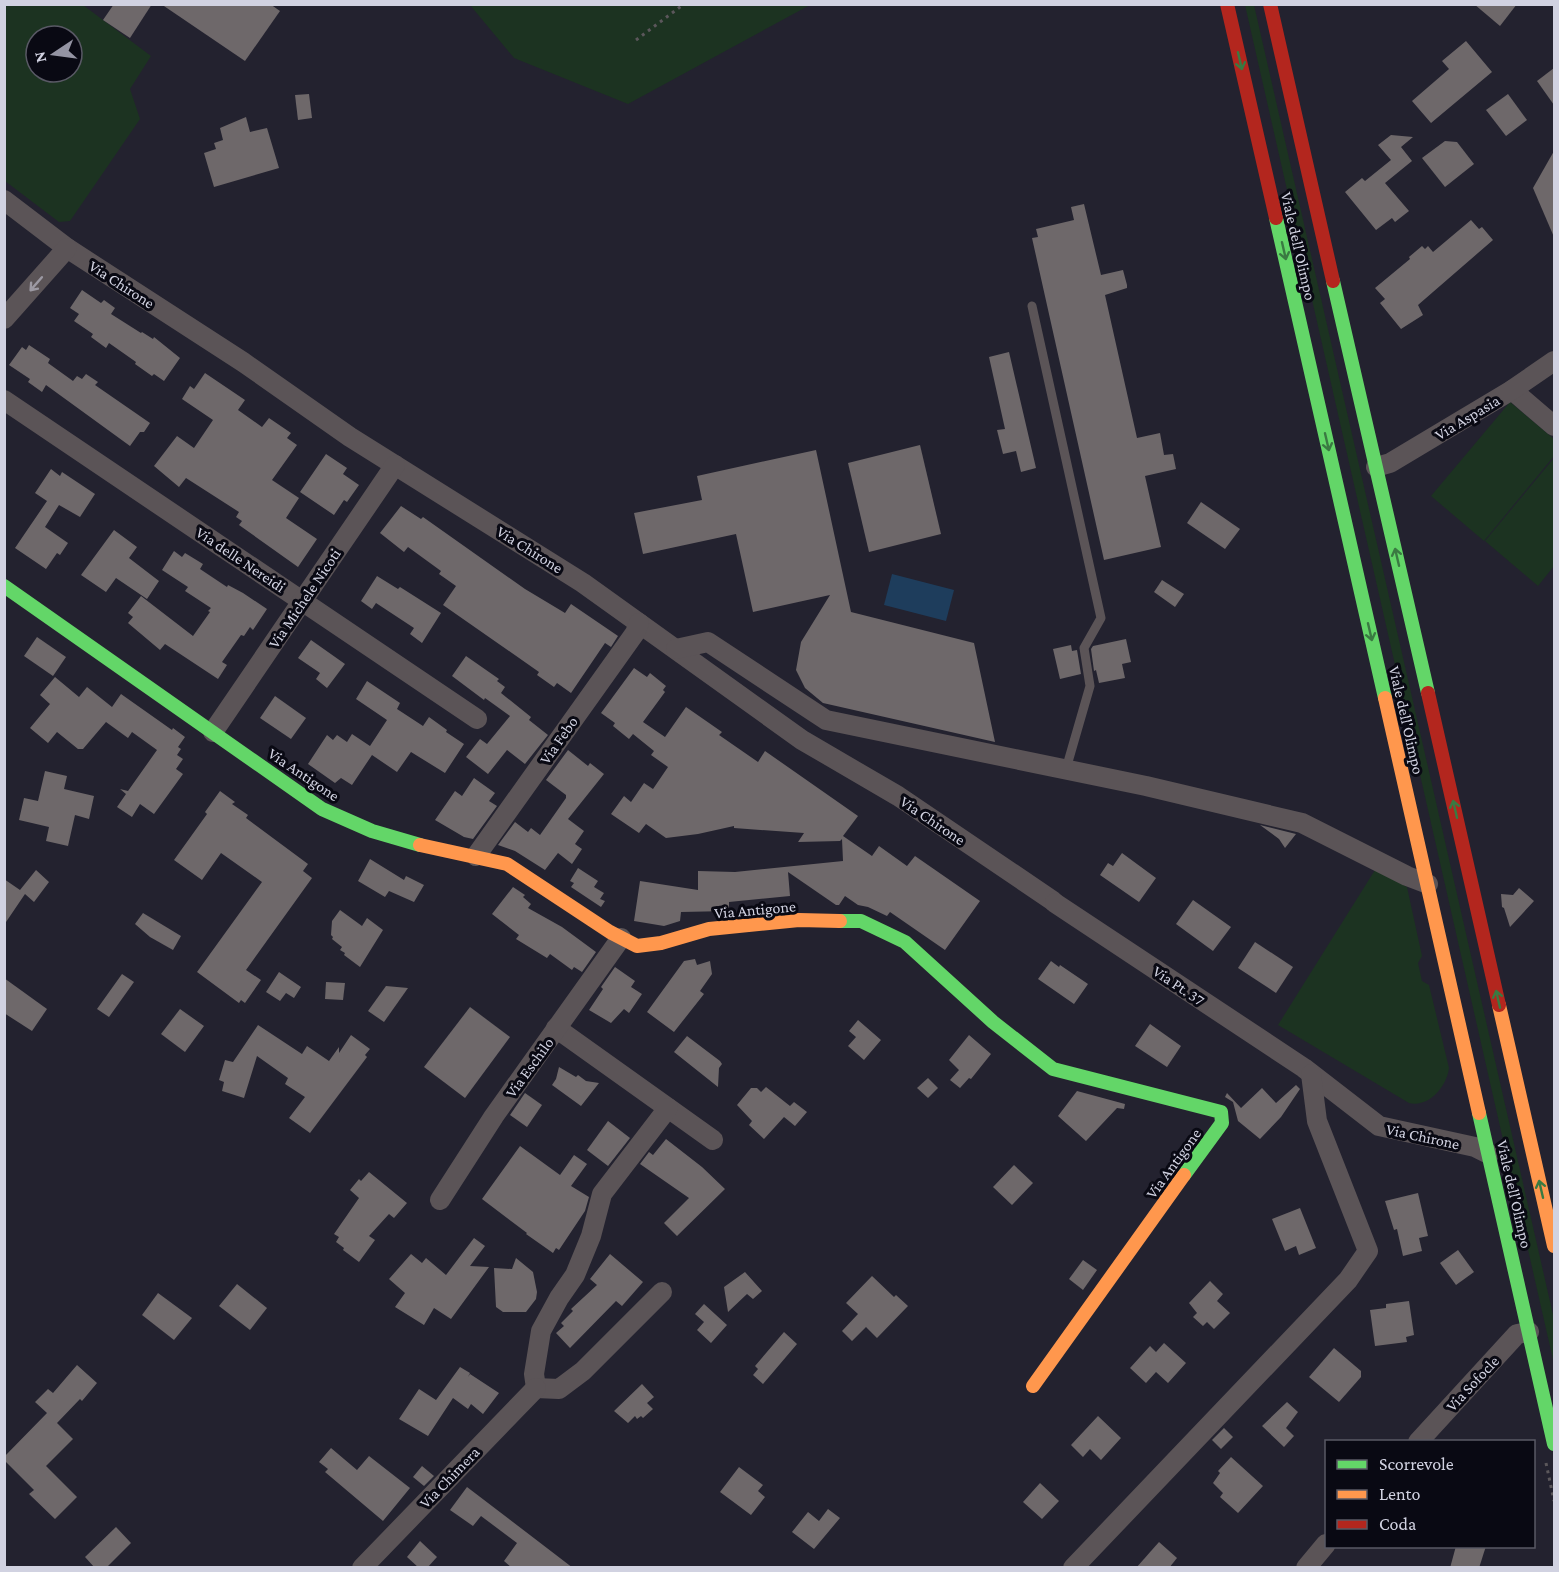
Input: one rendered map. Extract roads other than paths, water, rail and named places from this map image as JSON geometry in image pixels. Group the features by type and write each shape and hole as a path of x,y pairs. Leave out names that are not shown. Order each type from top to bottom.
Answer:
{"street":[{"name":"Viale dell'Olimpo","path":"1227,4 1554,1444"},
{"name":"Viale dell'Olimpo","path":"1270,4 1554,1246"},
{"name":"Via Chirone","path":"4,200 67,248 243,362 350,437 583,583 802,740 898,796 1054,902"},
{"path":"4,319 67,248"},
{"name":"Via Aspasia","path":"1376,466 1390,463 1512,390 1554,361"},
{"path":"1512,390 1554,426"},
{"name":"Via delle Nereidi","path":"4,400 477,719"},
{"name":"Via Michele Nicoti","path":"213,732 395,465"},
{"name":"Via Antigone","path":"4,586 322,809 372,831 417,844 507,864 637,946 661,943 709,929 799,920 861,921 905,942 993,1022 1053,1069 1221,1112 1222,1123 1033,1386"},
{"name":"Via Febo","path":"476,856 635,633 639,623"},
{"path":"676,649 708,642 826,720 1146,786 1302,823 1407,876 1428,884"},
{"name":"Via Pt. 37","path":"1054,902 1307,1071"},
{"name":"Via Eschilo","path":"440,1200 494,1116 621,938"},
{"path":"556,1028 713,1140"},
{"path":"1073,1568 1348,1280 1368,1251 1317,1120 1307,1071"},
{"name":"Via Chirone","path":"1307,1071 1378,1126 1475,1147 1489,1154"},
{"path":"662,1292 583,1371 559,1389 536,1388 534,1374 541,1331 574,1275 591,1236 602,1194 668,1108"},
{"name":"Via Sofocle","path":"1420,1440 1517,1334 1529,1332"},
{"name":"Via Chimera","path":"362,1568 536,1388"},
{"path":"1305,1568 1325,1545"}],"lane":[{"path":"1032,306 1101,618 1083,648 1090,686 1066,769"}],"water":[{"path":"892,574 954,590 946,621 884,605"}]}
